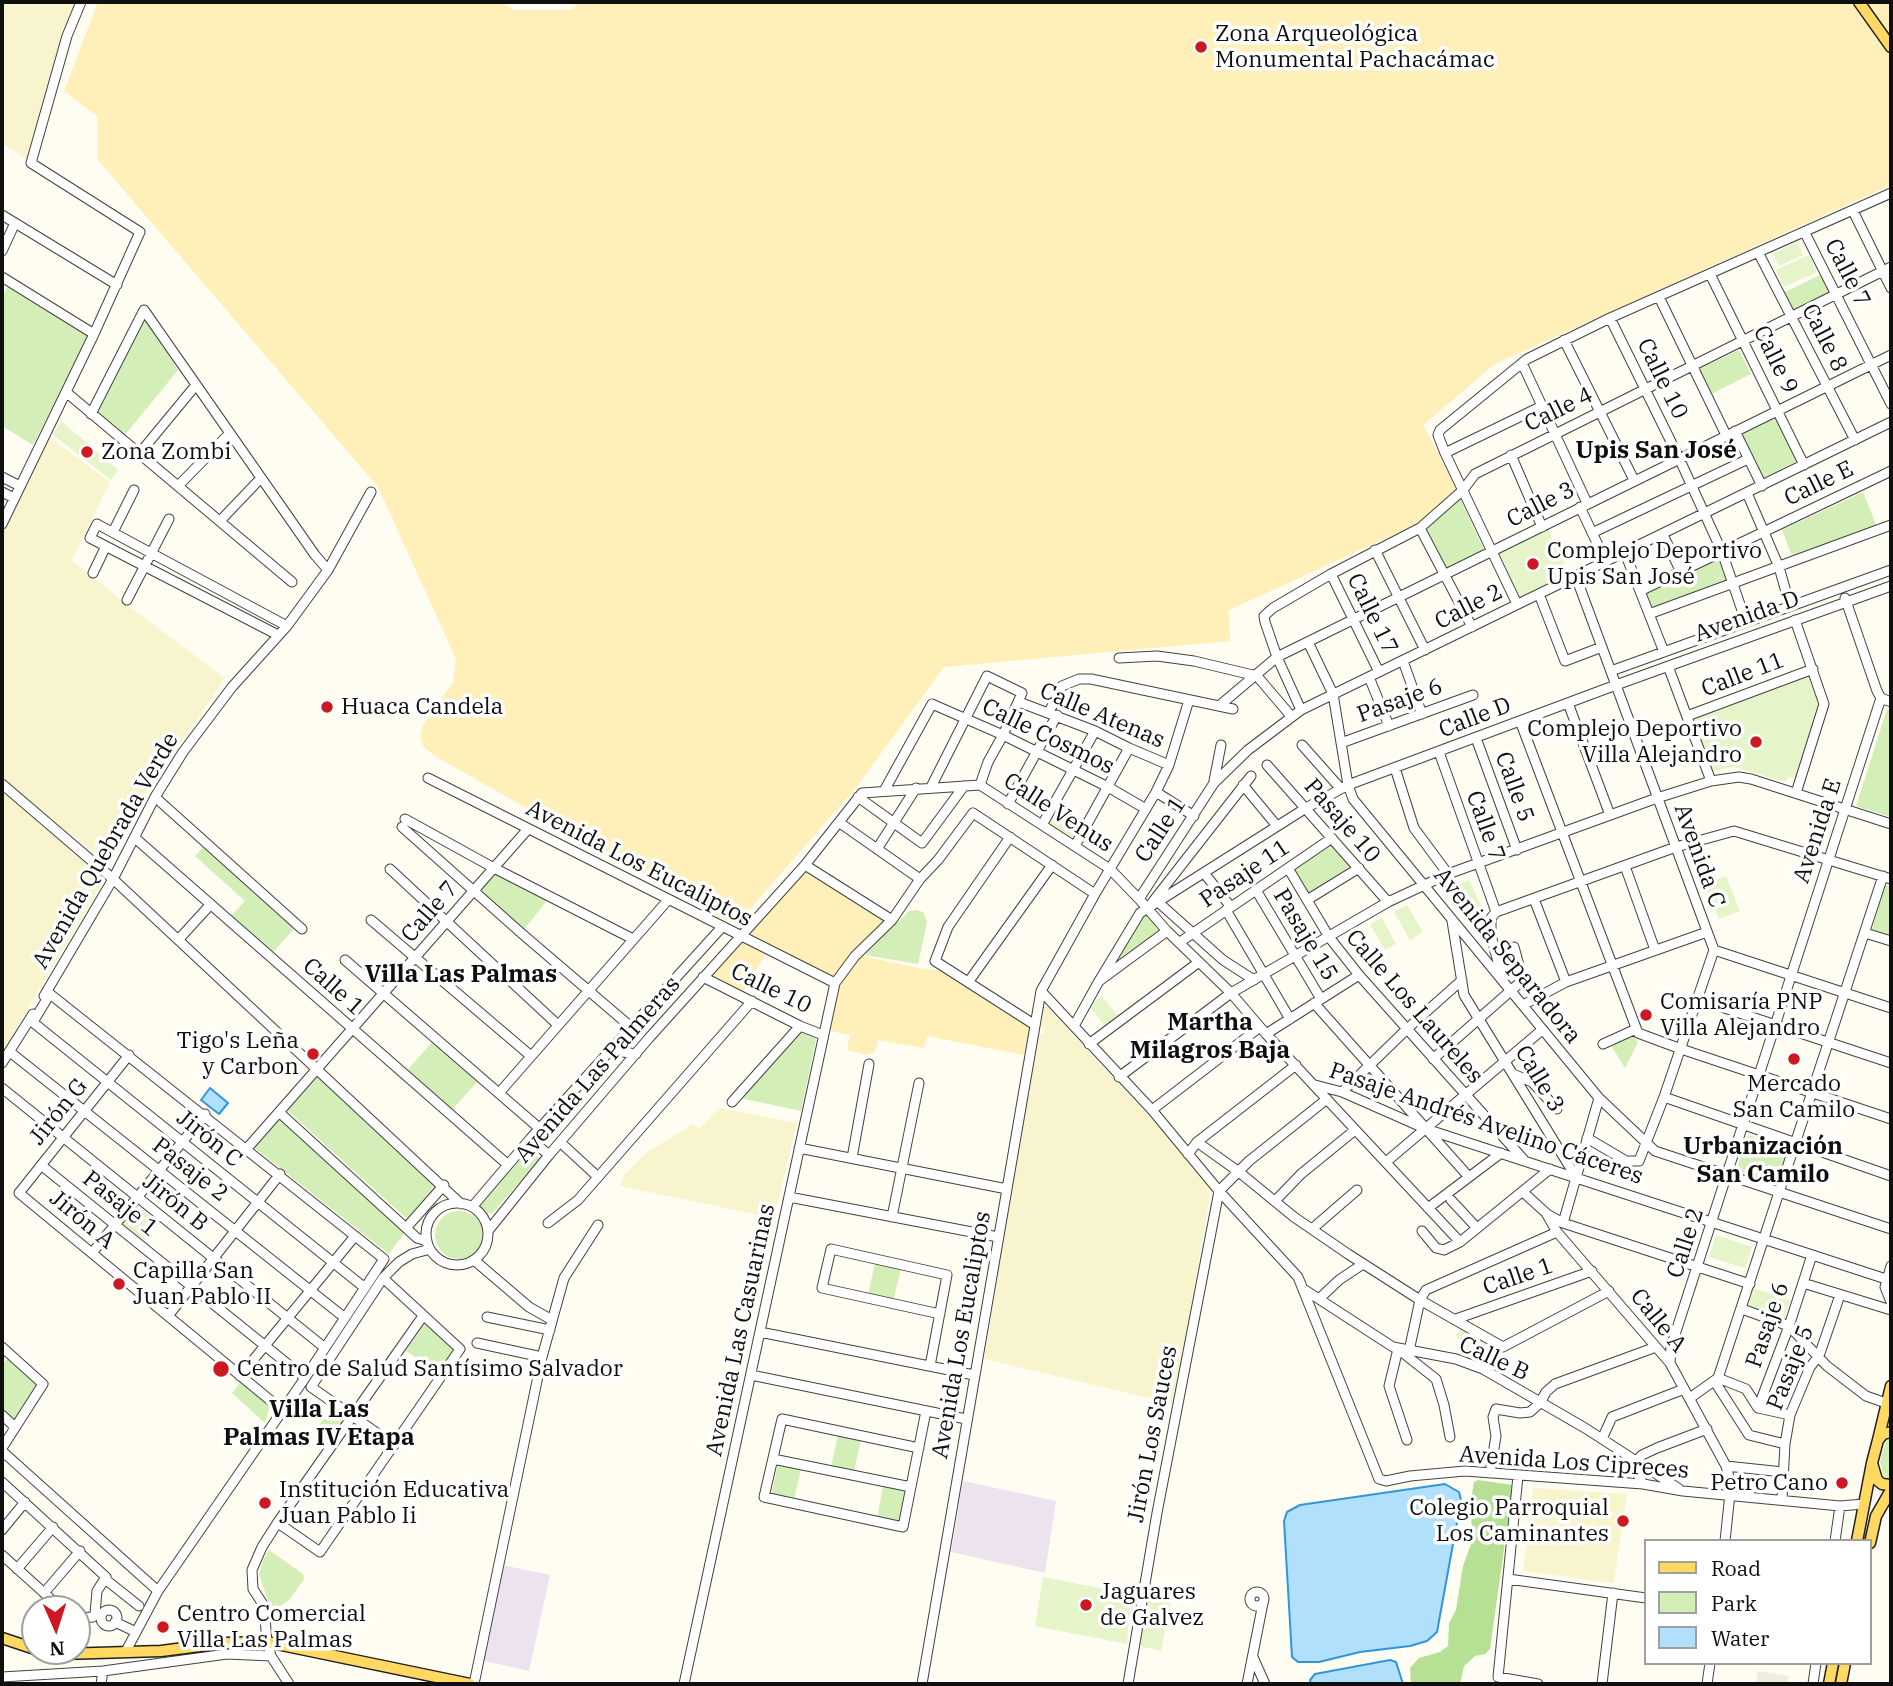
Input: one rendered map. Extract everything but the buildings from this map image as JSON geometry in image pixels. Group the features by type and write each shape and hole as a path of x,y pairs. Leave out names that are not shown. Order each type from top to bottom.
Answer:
{"main road":[{"path":"1858,2 1891,47"},
{"path":"1857,1539 1891,1386"},
{"path":"1878,1440 1883,1434 1891,1432"},
{"path":"1871,1539 1876,1516 1891,1487 1877,1480 1873,1474 1872,1463"},
{"path":"2,1638 21,1644"},
{"path":"91,1653 267,1642 472,1684"},
{"path":"1829,1684 1833,1665"},
{"path":"1841,1684 1845,1665"}],"street":[{"path":"2,524 140,232 32,163 66,36 80,2"},
{"path":"1517,604 1438,433 1522,363 1564,340 1891,193"},
{"path":"1853,211 1887,269 1891,288"},
{"path":"2,215 117,285"},
{"path":"2,251 15,223"},
{"name":"Calle 7","path":"1805,233 1891,404"},
{"name":"Calle 8","path":"1759,254 1855,440"},
{"name":"Calle 4","path":"1277,657 1264,616 1331,574 1420,528 1463,490 1475,474 1887,269"},
{"name":"Calle 9","path":"1710,274 1804,465"},
{"path":"2,277 94,334"},
{"path":"1658,297 1692,365 1762,486"},
{"path":"91,414 144,310 315,555 328,569"},
{"name":"Calle 10","path":"1610,318 1722,552 1746,622"},
{"path":"1564,340 1634,480"},
{"name":"Calle 3","path":"1219,706 1277,657 1891,355"},
{"path":"1522,363 1555,434 1584,505 1592,533 1606,562"},
{"path":"139,454 196,385"},
{"path":"66,392 292,582"},
{"path":"1445,453 1542,406"},
{"name":"Calle 2","path":"1291,716 1891,424"},
{"path":"178,486 230,433"},
{"path":"1511,455 1542,527"},
{"path":"1592,533 1748,459"},
{"name":"Calle E","path":"1764,532 1891,471"},
{"path":"2,477 20,486"},
{"path":"220,521 261,478"},
{"path":"113,532 134,490"},
{"path":"2,492 14,498"},
{"name":"Avenida Quebrada Verde","path":"2,1063 31,1021 113,879 155,797 183,752 224,698 287,626 328,569 371,492"},
{"path":"1747,493 1779,567 1790,607"},
{"path":"127,600 169,519"},
{"path":"278,635 89,538 97,524 287,626"},
{"path":"1649,614 1891,525"},
{"path":"1420,528 1472,627"},
{"path":"1640,591 1764,532"},
{"path":"1662,535 1681,572"},
{"path":"93,573 106,546"},
{"path":"1375,550 1425,650"},
{"path":"1625,553 1664,652"},
{"name":"Avenida D","path":"1611,671 1891,570"},
{"name":"Calle 17","path":"1331,574 1379,672"},
{"name":"Avenida C","path":"1576,577 1714,950"},
{"name":"Avenida D","path":"1616,685 1891,586"},
{"path":"1842,588 1877,691 1881,698 1891,702"},
{"path":"1539,594 1565,661 1602,647"},
{"path":"1795,620 1824,704 1824,712 1796,793"},
{"path":"1308,642 1333,694 1341,743 1344,787"},
{"path":"1119,658 1157,656 1194,661 1257,676 1291,716"},
{"path":"1277,657 1301,710"},
{"path":"1403,661 1422,714"},
{"path":"1668,666 1712,781"},
{"name":"Calle 11","path":"1687,716 1813,669"},
{"name":"Calle Atenas","path":"966,717 987,677 1053,713 1169,765"},
{"path":"1369,677 1389,726"},
{"path":"1008,804 1036,752 1062,686 1091,679 1233,709"},
{"name":"Calle D","path":"1148,908 1344,787 1616,685"},
{"name":"Pasaje 6","path":"1341,743 1473,695"},
{"path":"979,785 1020,697"},
{"name":"Avenida E","path":"1792,976 1881,698"},
{"name":"Avenida Los Eucaliptos","path":"922,1684 1041,991 1156,792 1169,765 1189,700"},
{"path":"1568,703 1610,815"},
{"name":"Calle Cosmos","path":"884,791 932,704 1003,735 1146,809"},
{"name":"Calle 1","path":"1291,716 1248,750 1214,783 1139,899 1167,931 1231,993 1460,1242"},
{"path":"931,787 966,717"},
{"path":"1520,721 1636,1029 1645,1037 1891,1119"},
{"path":"1042,825 1095,731"},
{"name":"Calle 5","path":"1476,738 1517,850"},
{"path":"1214,783 1221,745"},
{"path":"1301,745 1344,787"},
{"path":"1075,846 1129,748"},
{"name":"Calle 7","path":"1438,752 1496,912"},
{"name":"Pasaje 10","path":"1267,765 1388,902"},
{"path":"1395,768 1414,828 1448,874"},
{"path":"1074,1026 1140,913 1148,908 1251,776"},
{"name":"Avenida Los Eucaliptos","path":"428,778 835,982"},
{"path":"1119,1077 1231,993 1388,902 1448,874 1657,798 1712,781 1751,779 1891,824"},
{"path":"2,785 113,879 461,1203"},
{"name":"Calle Venus","path":"860,795 916,788 979,785 1110,869 1139,899"},
{"path":"1243,785 1277,826"},
{"path":"860,795 922,843 964,786"},
{"name":"Avenida Separadora","path":"1344,787 1599,1098 1655,1151 1891,1229"},
{"path":"877,849 916,788"},
{"path":"1156,792 1194,816"},
{"name":"Avenida Las Palmeras","path":"488,1231 636,1054 805,865 860,795"},
{"path":"155,797 302,929"},
{"path":"835,982 855,956 892,920 920,879 974,813 1095,894"},
{"path":"631,1027 474,891 403,823 633,939"},
{"path":"840,823 920,879"},
{"name":"Calle 7","path":"250,1146 528,829"},
{"path":"1503,981 1490,925 1496,912 1676,847 1734,831 1887,878 1865,933 1717,1380 1690,1398"},
{"path":"1010,837 948,926 935,961 1035,1025"},
{"name":"Calle 1","path":"135,838 507,1164"},
{"name":"Pasaje 11","path":"1180,942 1332,838"},
{"path":"805,865 892,920"},
{"path":"969,981 1052,865"},
{"path":"1625,866 1655,950"},
{"name":"Calle Los Laureles","path":"1288,868 1329,937 1359,975 1525,1161"},
{"path":"1307,900 1359,868"},
{"path":"390,869 558,1025"},
{"path":"1204,873 1229,909 1290,1019"},
{"name":"Pasaje 15","path":"1256,890 1318,1001 1369,1065 1469,1177"},
{"path":"1534,899 1566,982"},
{"path":"499,1093 667,900"},
{"path":"1158,902 1223,960 1254,980"},
{"path":"178,939 211,904"},
{"path":"371,920 531,1056"},
{"name":"Calle 3","path":"1452,920 1464,995 1576,1177"},
{"name":"Avenida Las Palmeras","path":"473,1206 507,1164 722,927"},
{"path":"1099,981 1167,931"},
{"path":"1523,1005 1566,982 1707,932"},
{"path":"1865,933 1891,941"},
{"path":"1433,1059 1523,980 1514,947 1495,952"},
{"path":"1587,1138 1626,1161 1639,1161 1664,1097 1714,950 1891,1008"},
{"path":"345,960 540,1128"},
{"path":"1089,1044 1199,962"},
{"path":"1152,1110 1263,1030 1290,1019 1359,975"},
{"name":"Calle 2","path":"1670,1363 1671,1347 1792,976"},
{"name":"Calle 10","path":"703,977 823,1035"},
{"path":"1342,1092 1462,980"},
{"name":"Avenida Las Casuarinas","path":"684,1684 835,982"},
{"name":"Avenida Los Cipreces","path":"1041,991 1152,1110 1219,1191 1298,1276 1379,1479 1386,1481 1465,1471 1643,1484 1683,1491 1840,1506 1864,1504"},
{"path":"31,1021 50,994 384,1259 158,1591 134,1631 126,1651"},
{"path":"1697,999 1891,1063"},
{"path":"548,1223 578,1200 752,1001"},
{"name":"Jirón C","path":"31,1021 365,1289"},
{"path":"732,1102 800,1026"},
{"path":"1603,1044 1636,1029"},
{"path":"1386,1163 1542,1030"},
{"path":"610,1050 636,1054"},
{"name":"Pasaje 2","path":"10,1052 345,1318"},
{"name":"Jirón G","path":"19,1193 129,1055"},
{"path":"852,1158 869,1064"},
{"path":"1188,1154 1197,1142 1296,1065"},
{"path":"1513,1074 1532,1082 1558,1109"},
{"path":"892,1217 919,1083"},
{"name":"Pasaje Andrés Avelino Cáceres","path":"1313,1084 1342,1092 1426,1129 1886,1279"},
{"name":"Jirón B","path":"2,1088 325,1348"},
{"path":"1664,1097 1891,1176"},
{"path":"1560,1228 1599,1098"},
{"path":"1219,1191 1249,1161 1328,1099"},
{"path":"280,1113 416,1238 429,1245"},
{"path":"92,1253 205,1115"},
{"path":"1275,1201 1301,1174 1355,1130"},
{"path":"530,1139 549,1155"},
{"path":"560,1142 598,1177"},
{"path":"1197,1142 1363,1264 1503,1347 1609,1291"},
{"path":"799,1148 1007,1189"},
{"path":"1428,1208 1501,1153"},
{"name":"Pasaje 1","path":"41,1165 305,1378"},
{"path":"1422,1231 1440,1250 1460,1242 1550,1169"},
{"path":"168,1316 280,1174"},
{"path":"406,1228 444,1185"},
{"path":"1312,1229 1357,1189"},
{"name":"Jirón Los Sauces","path":"1128,1684 1157,1513 1219,1191"},
{"name":"Calle A","path":"1522,1192 1560,1228 1592,1271 1670,1363 1726,1466 1731,1495 1725,1539"},
{"name":"Jirón A","path":"19,1193 282,1410"},
{"path":"789,1197 998,1237"},
{"path":"1451,1200 1477,1228"},
{"path":"461,1203 473,1206 482,1216 488,1231 485,1248 467,1264 450,1264 435,1256 429,1245 428,1225 431,1217 444,1206 461,1203"},
{"path":"472,1684 542,1357 564,1278 598,1225"},
{"path":"1407,1440 1389,1386 1426,1290 1560,1228 1750,1284"},
{"path":"240,1376 355,1236"},
{"path":"412,1254 416,1238"},
{"path":"394,1445 311,1387 383,1278 399,1262 429,1245"},
{"path":"930,1366 940,1314 947,1275 831,1249 822,1288 940,1314"},
{"name":"Pasaje 6","path":"1758,1408 1812,1255"},
{"path":"474,1260 551,1325"},
{"path":"1319,1299 1339,1280 1363,1264"},
{"path":"1891,1266 1885,1287 1891,1302"},
{"name":"Calle 1","path":"1456,1319 1592,1271"},
{"path":"278,1523 320,1552 460,1349 383,1278"},
{"path":"1803,1283 1891,1310"},
{"name":"Calle B","path":"1305,1290 1404,1350 1456,1359 1483,1369 1602,1439 1635,1463 1683,1491"},
{"name":"Pasaje 5","path":"1782,1500 1785,1444 1790,1415 1810,1367 1819,1356 1840,1295"},
{"path":"1742,1309 1789,1326 1827,1366 1866,1396 1886,1403"},
{"path":"289,1684 271,1656 264,1606 253,1589 252,1570 262,1547 278,1523 423,1316"},
{"path":"487,1317 551,1325"},
{"path":"760,1332 974,1375"},
{"path":"477,1343 542,1357"},
{"path":"2,1347 43,1384 2,1450 158,1591"},
{"path":"1490,1473 1496,1436 1496,1409 1530,1412 1555,1384 1656,1348"},
{"path":"1404,1350 1436,1379 1450,1437"},
{"path":"751,1375 966,1419"},
{"path":"1717,1380 1746,1389 1758,1408 1790,1415"},
{"path":"1717,1380 1749,1435 1785,1444"},
{"path":"1602,1439 1612,1417 1684,1389"},
{"path":"919,1448 782,1419 764,1497 903,1527 919,1448 926,1411"},
{"path":"2,1415 15,1427"},
{"path":"1643,1484 1635,1463 1642,1455 1707,1429"},
{"path":"773,1459 911,1487"},
{"path":"1726,1466 1783,1472"},
{"path":"1518,1476 1498,1677 1538,1684"},
{"path":"2,1482 80,1551 106,1579 139,1606"},
{"path":"2,1530 25,1502"},
{"path":"1835,1539 1840,1506"},
{"path":"17,1569 53,1527"},
{"path":"44,1593 80,1551"},
{"path":"2,1555 46,1595"},
{"path":"99,1614 97,1591 106,1579"},
{"path":"1508,1579 1644,1598"},
{"path":"1602,1684 1613,1593"},
{"path":"1247,1684 1263,1604"},
{"path":"91,1615 109,1610 115,1612 115,1622 134,1631"},
{"path":"148,1651 152,1664"},
{"path":"2,1677 103,1671 227,1654 271,1656"},
{"path":"1253,1656 1265,1684"},
{"path":"1707,1684 1710,1665"},
{"path":"1813,1684 1816,1665"},
{"path":"101,1684 103,1671"}],"shaded area":[{"path":"2,2 77,2 28,160 2,143"},
{"path":"49,437 110,482 72,560 225,678 147,792 109,864 2,779 2,535"},
{"path":"2,790 100,875 103,882 2,1052"},
{"path":"1044,1007 1047,1007 1146,1113 1209,1184 1211,1190 1184,1348 1181,1351 1183,1357 1174,1404 984,1359 1027,1095 1032,1093 1030,1088 1039,1035 1044,1034 1045,1030 1040,1027"},
{"path":"719,1108 797,1123 774,1218 620,1186 624,1175 646,1153 693,1124 699,1129"},
{"path":"963,1481 1056,1501 1045,1573 951,1552"},
{"path":"1533,1488 1627,1494 1612,1583 1523,1571"},
{"path":"502,1565 550,1575 529,1671 484,1661 481,1658"},
{"path":"1758,1671 1789,1676 1787,1684 1756,1684"}],"green space":[{"path":"1797,242 1803,255 1779,266 1773,254"},
{"path":"1809,255 1817,272 1784,287 1776,270"},
{"path":"1822,274 1831,292 1793,311 1783,293"},
{"path":"8,285 90,336 33,445 2,426 2,297"},
{"path":"144,316 178,370 124,436 96,413"},
{"path":"1739,350 1751,374 1711,394 1698,369"},
{"path":"1776,417 1797,461 1763,478 1742,434"},
{"name":"Zona Zombi","path":"61,421 118,470 111,480 53,435"},
{"path":"1863,492 1877,527 1792,556 1782,530"},
{"path":"1460,498 1484,550 1444,569 1425,529"},
{"name":"Complejo Deportivo Upis San José","path":"1548,529 1570,576 1518,600 1496,553"},
{"path":"1719,556 1729,581 1651,612 1644,592"},
{"name":"Complejo Deportivo Villa Alejandro","path":"1810,675 1821,704 1796,778 1789,777 1785,782 1734,767 1712,771 1693,718"},
{"path":"1887,709 1891,710 1891,817 1856,806"},
{"path":"1056,809 1082,822 1073,840 1047,827"},
{"path":"1332,843 1351,866 1308,894 1294,870"},
{"path":"205,845 295,928 271,954 230,917 245,901 195,856"},
{"path":"495,871 548,899 523,931 479,892"},
{"path":"1726,876 1740,911 1719,919 1705,884"},
{"path":"1469,880 1481,906 1466,913 1454,887"},
{"path":"1885,885 1891,887 1891,938 1871,932"},
{"path":"1407,905 1423,932 1410,940 1394,912"},
{"path":"909,911 923,912 927,922 918,964 865,955 890,925 899,921"},
{"path":"1146,915 1162,932 1113,965 1141,916"},
{"path":"1382,918 1396,944 1385,950 1370,924"},
{"path":"1102,996 1118,1016 1105,1026 1089,1006"},
{"path":"802,1030 816,1040 801,1111 740,1098"},
{"path":"1632,1035 1638,1042 1625,1068 1610,1044"},
{"path":"432,1042 478,1081 450,1112 405,1073"},
{"path":"318,1076 438,1185 407,1219 287,1110"},
{"path":"278,1117 405,1232 389,1254 252,1146"},
{"path":"1748,1135 1788,1148 1775,1188 1735,1175"},
{"path":"526,1151 539,1158 538,1162 492,1213 487,1213 479,1205 480,1202"},
{"path":"137,1205 159,1223 144,1241 122,1223"},
{"path":"459,1211 468,1212 476,1218 482,1226 482,1244 476,1252 468,1258 459,1259 450,1258 442,1252 436,1244 435,1235 436,1226 442,1218 450,1212"},
{"path":"1716,1235 1752,1247 1745,1268 1709,1257"},
{"path":"875,1263 901,1269 893,1301 868,1295"},
{"path":"1753,1288 1790,1300 1784,1319 1747,1307"},
{"path":"426,1322 455,1349 439,1372 406,1351"},
{"path":"1465,1325 1487,1343 1477,1355 1455,1336"},
{"path":"8,1358 37,1384 15,1420 2,1409 2,1365"},
{"path":"242,1380 270,1405 265,1423 232,1393"},
{"path":"332,1406 347,1417 332,1439 317,1428"},
{"path":"838,1435 861,1440 854,1471 831,1467"},
{"path":"1891,1437 1891,1479 1884,1477 1880,1462 1885,1443"},
{"path":"778,1464 801,1469 794,1500 771,1496"},
{"path":"1478,1480 1513,1485 1490,1649 1485,1654 1475,1656 1464,1666 1460,1684 1411,1684 1410,1668 1419,1658 1440,1652 1448,1646 1449,1623 1456,1610 1463,1566 1474,1532 1471,1522 1474,1512 1470,1506 1474,1482"},
{"path":"883,1486 906,1491 900,1523 877,1518"},
{"path":"269,1550 303,1574 304,1579 290,1599 272,1612 259,1574"},
{"name":"Jaguares de Galvez","path":"1043,1577 1135,1595 1132,1616 1129,1617 1127,1644 1035,1626"},
{"path":"1148,1599 1171,1603 1161,1651 1139,1646"}],"sand":[{"path":"98,2 501,2 514,10 571,10 580,2 1853,2 1891,54 1891,185 1495,364 1423,425 1458,489 1417,524 1229,610 1230,641 944,667 858,785 739,922 728,922 433,755 423,746 420,736 423,725 453,682 456,659 378,487 98,160 98,117 64,91"},
{"path":"1866,2 1891,2 1891,36"},
{"path":"808,869 889,920 865,950 864,956 941,971 964,982 1031,1025 1024,1055 927,1036 924,1048 878,1040 875,1052 866,1055 847,1050 850,1035 826,1030 836,982 770,947 743,992 708,977 803,871"}],"water":[{"path":"210,1088 228,1103 219,1114 201,1100"},
{"path":"1445,1484 1459,1492 1461,1500 1437,1632 1427,1641 1410,1646 1360,1652 1319,1662 1298,1662 1292,1657 1284,1521 1287,1512 1300,1505"},
{"path":"1390,1660 1396,1662 1403,1684 1311,1684 1310,1680 1315,1674"}],"place":[{"name":"Zona Arqueológica Monumental Pachacámac","path":"1201,47"},
{"name":"Zona Zombi","path":"87,452"},
{"name":"Complejo Deportivo Upis San José","path":"1533,564"},
{"name":"Huaca Candela","path":"327,707"},
{"name":"Complejo Deportivo Villa Alejandro","path":"1756,742"},
{"name":"Comisaría PNP Villa Alejandro","path":"1646,1015"},
{"name":"Tigo's Leña y Carbon","path":"313,1054"},
{"name":"Mercado San Camilo","path":"1794,1059"},
{"name":"Capilla San Juan Pablo II","path":"119,1284"},
{"name":"Centro de Salud Santísimo Salvador","path":"221,1369"},
{"name":"Petro Cano","path":"1842,1483"},
{"name":"Institución Educativa Juan Pablo Ii","path":"265,1503"},
{"name":"Colegio Parroquial Los Caminantes","path":"1623,1521"},
{"name":"Jaguares de Galvez","path":"1086,1605"},
{"name":"Centro Comercial Villa Las Palmas","path":"163,1627"}],"district":[{"name":"Upis San José","path":"1656,451"},
{"name":"Villa Las Palmas","path":"461,975"},
{"name":"Martha Milagros Baja","path":"1210,1037"},
{"name":"Urbanización San Camilo","path":"1763,1161"},
{"name":"Villa Las Palmas IV Etapa","path":"319,1424"}]}
